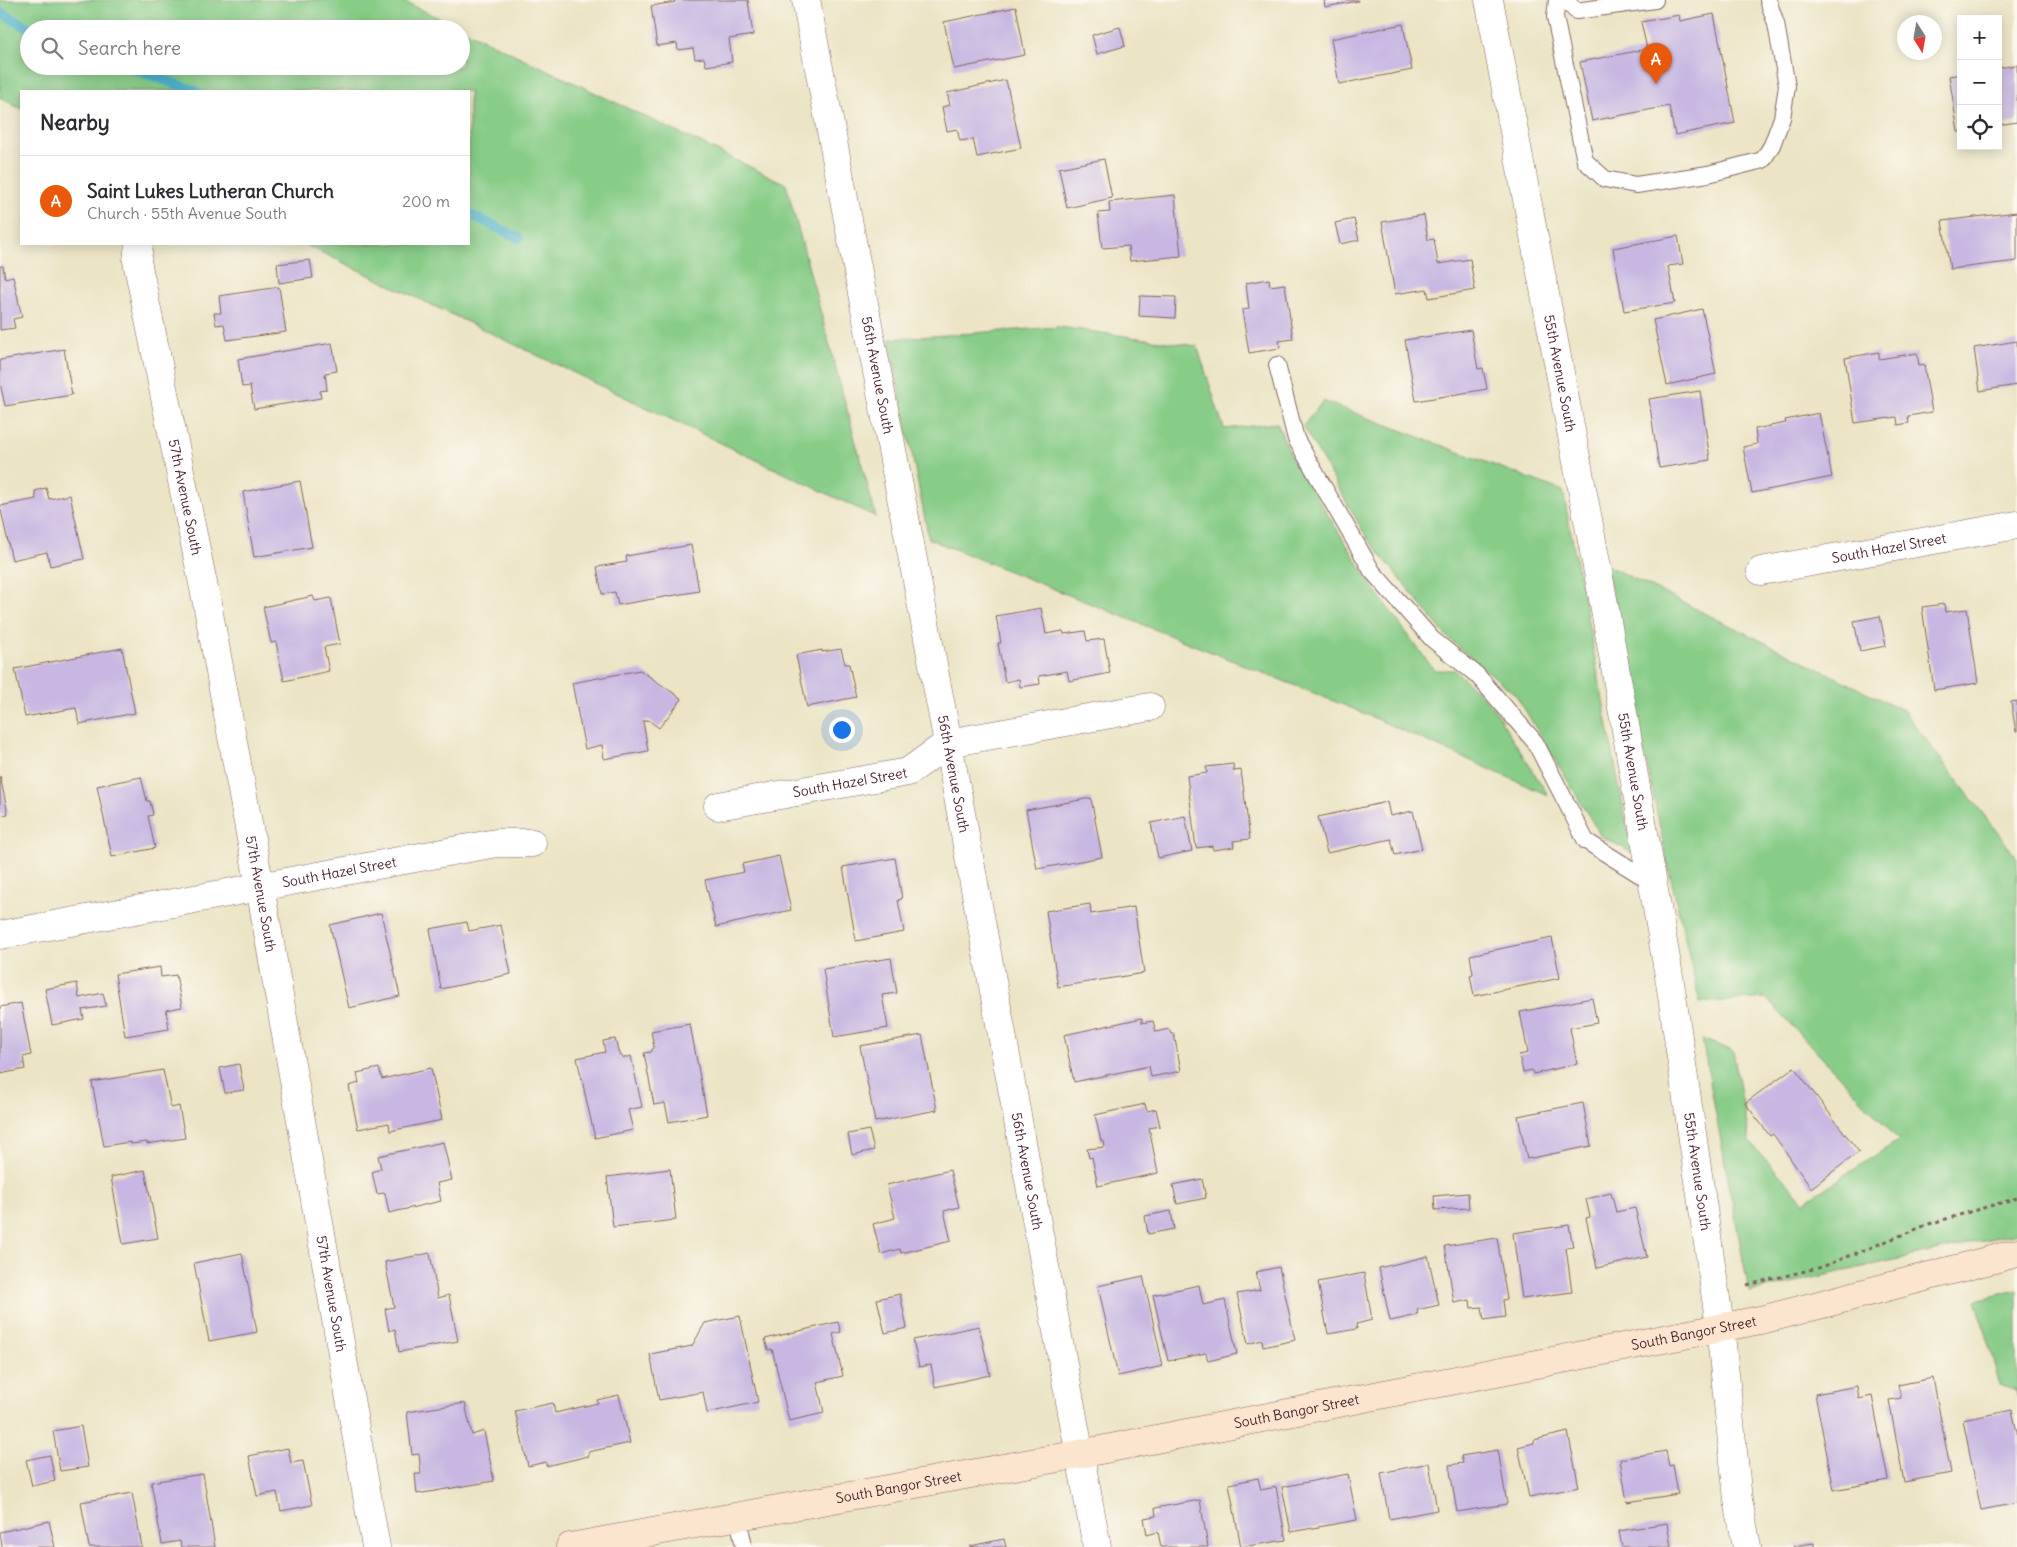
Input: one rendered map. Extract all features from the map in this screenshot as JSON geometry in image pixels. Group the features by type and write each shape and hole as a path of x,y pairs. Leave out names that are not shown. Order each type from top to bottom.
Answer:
{"street":[{"name":"56th Avenue South","path":"806,0 948,743 1097,1547"},
{"name":"55th Avenue South","path":"1490,0 1604,604 1653,883 1676,1025 1720,1326 1738,1500 1747,1547"},
{"name":"57th Avenue South","path":"139,245 137,261 208,608 260,887 376,1547"},
{"name":"South Hazel Street","path":"1761,571 2017,525"},
{"name":"South Hazel Street","path":"718,806 908,772 948,743 1150,708"},
{"name":"South Hazel Street","path":"0,935 496,843 532,843"},
{"name":"South Bangor Street","path":"570,1547 1080,1454 1720,1326 1765,1319 2017,1253"}],"lane":[{"path":"1557,0 1555,17 1585,161 1605,179 1636,185 1708,174 1763,160 1772,145 1782,118 1787,86 1776,24 1768,0"},
{"path":"1565,0 1576,11 1656,0"},
{"path":"1277,365 1296,439 1372,571 1432,639 1477,675 1535,742 1586,841 1653,883"},
{"path":"738,1516 744,1547"}],"path":[{"path":"1746,1286 1822,1267 1928,1224 2017,1198"}],"green space":[{"path":"0,0 401,0 443,20 20,20 20,75 470,75 470,33 786,184 876,517 306,245 470,245 470,90 20,90 20,108 0,98"},
{"path":"1059,327 1197,346 1224,429 1277,423 1292,458 1379,596 1434,670 1455,670 1492,706 1548,795 1356,710 929,539 889,339"},
{"path":"1323,401 1563,491 1632,853 1601,836 1516,695 1447,637 1367,538 1303,426"},
{"path":"1606,565 1903,710 2017,858 2017,1233 1749,1292 1702,1039 1733,1051 1750,1142 1804,1202 1899,1140 1766,998 1700,1003 1666,857"},
{"path":"2017,1290 2017,1396 2016,1391 2000,1385 1976,1300"}],"building":[{"path":"674,0 748,0 753,35 729,39 732,62 706,66 704,58 695,59 693,48 678,50 677,43 657,46 651,6 675,2"},
{"path":"1324,0 1358,0 1358,1 1325,7"},
{"path":"1016,7 1025,55 954,69 944,22"},
{"path":"1714,14 1735,123 1675,135 1669,106 1592,121 1580,62 1647,49 1641,22 1679,15 1680,21"},
{"path":"1403,24 1412,70 1339,84 1331,39"},
{"path":"1120,27 1125,46 1097,54 1092,35"},
{"path":"2017,65 2017,122 2002,124 2002,105 2002,67"},
{"path":"1957,75 1957,126 1949,76"},
{"path":"1006,80 1021,148 977,157 973,139 960,141 957,129 947,131 942,107 950,105 947,93"},
{"path":"1104,159 1112,198 1067,208 1059,168"},
{"path":"1175,195 1181,256 1130,261 1128,246 1102,248 1098,213 1110,212 1109,202"},
{"path":"2017,212 2017,261 1950,269 1942,221"},
{"path":"1424,215 1428,240 1434,239 1438,264 1470,259 1475,290 1429,298 1427,289 1395,294 1382,222"},
{"path":"1354,219 1359,240 1340,244 1335,223"},
{"path":"1678,236 1683,264 1668,266 1675,303 1624,311 1613,248"},
{"path":"310,260 313,278 279,283 277,264"},
{"path":"0,266 3,266 5,278 13,276 22,317 13,319 15,328 0,330"},
{"path":"1269,279 1270,286 1285,284 1293,339 1279,341 1280,348 1249,353 1242,310 1249,309 1246,283"},
{"path":"279,287 286,332 227,340 224,324 216,325 214,313 221,313 219,296"},
{"path":"1140,296 1176,297 1175,318 1139,316"},
{"path":"1702,309 1716,374 1667,385 1653,320"},
{"path":"1471,330 1478,369 1483,368 1487,389 1416,401 1405,340"},
{"path":"2017,341 2017,385 1980,391 1974,348"},
{"path":"332,343 337,371 325,373 327,390 320,391 321,398 254,409 250,386 242,387 238,359"},
{"path":"64,349 72,395 5,406 0,383 0,360"},
{"path":"1879,352 1879,359 1917,353 1919,366 1924,365 1932,412 1908,416 1909,423 1898,425 1897,417 1855,423 1845,358"},
{"path":"1700,391 1710,460 1659,468 1649,399"},
{"path":"1819,413 1832,477 1752,493 1743,447 1757,444 1755,429 1786,423 1785,420"},
{"path":"300,481 312,547 254,557 243,492"},
{"path":"46,488 49,499 70,495 84,559 50,566 47,552 12,560 0,506 36,499 35,491"},
{"path":"691,545 699,591 618,605 615,592 602,594 597,567 627,562 626,556"},
{"path":"313,596 315,601 331,598 340,644 324,647 329,671 284,681 276,642 271,643 263,607"},
{"path":"1944,604 1945,612 1967,609 1978,683 1934,690 1922,607"},
{"path":"1041,608 1046,634 1063,631 1064,634 1085,631 1087,641 1104,639 1110,673 1069,681 1067,671 1039,676 1040,684 1020,687 1019,679 1005,682 998,643 1001,643 996,616"},
{"path":"1880,616 1886,646 1860,651 1854,621"},
{"path":"122,648 135,713 79,724 76,708 25,717 15,669"},
{"path":"841,649 845,664 849,664 856,697 807,707 796,655 822,650 822,652"},
{"path":"640,670 682,699 659,728 648,720 643,721 648,751 604,759 602,745 585,749 572,683"},
{"path":"2017,701 2017,732 2016,732 2011,702"},
{"path":"1233,764 1234,771 1241,770 1250,839 1233,841 1234,847 1213,850 1212,846 1196,848 1187,776 1207,773 1206,767"},
{"path":"0,776 8,814 0,815"},
{"path":"141,777 147,801 150,801 153,815 148,816 155,848 112,857 97,786"},
{"path":"1091,798 1102,857 1037,869 1026,810"},
{"path":"1387,802 1390,816 1413,811 1422,849 1395,855 1391,839 1327,853 1318,817"},
{"path":"1185,816 1192,851 1158,858 1151,823"},
{"path":"779,856 791,910 716,927 705,880 744,872 742,864"},
{"path":"895,858 902,899 898,900 904,932 856,941 843,867"},
{"path":"1090,904 1091,914 1134,907 1144,973 1058,987 1046,911"},
{"path":"381,913 400,996 349,1008 330,925"},
{"path":"467,922 469,931 501,925 511,974 441,989 430,929"},
{"path":"1552,938 1560,978 1474,996 1470,975 1473,974 1470,955"},
{"path":"891,958 897,993 882,995 888,1028 834,1037 823,969"},
{"path":"160,967 161,977 176,975 182,1007 166,1010 169,1029 125,1036 115,974"},
{"path":"77,983 79,998 103,993 106,1006 82,1010 84,1019 52,1025 45,989"},
{"path":"1592,998 1597,1023 1570,1028 1577,1064 1533,1074 1532,1070 1523,1072 1519,1055 1528,1053 1520,1012"},
{"path":"21,1003 31,1055 23,1057 25,1069 0,1074 0,1007"},
{"path":"1142,1018 1142,1023 1153,1021 1156,1032 1169,1029 1171,1034 1174,1034 1181,1071 1151,1077 1149,1066 1074,1082 1064,1035"},
{"path":"690,1024 707,1115 669,1122 665,1103 654,1105 644,1053 651,1052 654,1047 651,1031"},
{"path":"922,1035 937,1110 875,1122 860,1046"},
{"path":"615,1039 619,1054 624,1058 631,1056 642,1107 628,1110 633,1130 595,1138 577,1058 605,1052 603,1041"},
{"path":"239,1064 244,1090 225,1093 220,1068"},
{"path":"1794,1067 1859,1152 1811,1188 1773,1134 1770,1136 1745,1103"},
{"path":"379,1068 382,1079 431,1068 442,1120 390,1131 389,1123 358,1129 349,1086 359,1083 357,1073"},
{"path":"163,1070 171,1108 179,1106 185,1138 147,1144 147,1142 131,1144 130,1142 104,1146 92,1082"},
{"path":"1583,1103 1591,1146 1527,1159 1518,1116"},
{"path":"1145,1104 1147,1111 1156,1109 1160,1126 1149,1128 1158,1173 1098,1186 1092,1157 1089,1158 1087,1149 1105,1147 1104,1141 1101,1141 1095,1115"},
{"path":"869,1130 874,1150 852,1155 848,1134"},
{"path":"443,1142 452,1180 437,1183 441,1201 389,1213 385,1193 377,1194 372,1172 381,1169 378,1156"},
{"path":"670,1169 676,1220 613,1227 607,1177"},
{"path":"145,1170 158,1238 123,1244 111,1177"},
{"path":"950,1170 959,1207 944,1211 951,1241 901,1253 900,1249 881,1254 873,1224 895,1218 887,1185"},
{"path":"1202,1179 1206,1198 1177,1204 1173,1185"},
{"path":"1468,1193 1469,1208 1435,1210 1434,1196"},
{"path":"1611,1193 1616,1212 1635,1208 1647,1257 1597,1268 1586,1218 1590,1217 1586,1199"},
{"path":"1171,1211 1174,1229 1148,1234 1145,1216"},
{"path":"1569,1225 1573,1247 1566,1248 1572,1292 1522,1299 1513,1233"},
{"path":"1497,1238 1507,1299 1503,1300 1505,1317 1484,1320 1482,1307 1471,1308 1470,1300 1454,1303 1445,1246"},
{"path":"242,1253 257,1332 209,1341 194,1263"},
{"path":"430,1253 438,1298 449,1295 458,1341 399,1352 395,1329 389,1331 385,1309 394,1307 385,1262"},
{"path":"1428,1256 1439,1305 1417,1310 1418,1315 1390,1321 1379,1268"},
{"path":"1279,1267 1295,1340 1263,1347 1262,1340 1248,1344 1237,1294 1260,1290 1256,1272"},
{"path":"1364,1273 1372,1320 1356,1324 1357,1329 1328,1334 1318,1282"},
{"path":"1143,1276 1163,1366 1118,1376 1098,1286"},
{"path":"1199,1285 1203,1305 1225,1300 1237,1354 1208,1361 1206,1353 1168,1361 1153,1295"},
{"path":"900,1294 907,1328 885,1333 877,1299"},
{"path":"740,1316 758,1402 707,1413 703,1392 659,1400 650,1354 692,1346 705,1323"},
{"path":"838,1322 841,1332 833,1334 843,1376 817,1382 824,1413 789,1421 772,1349 768,1350 765,1339"},
{"path":"979,1326 990,1375 935,1387 931,1365 919,1367 913,1340"},
{"path":"1933,1378 1951,1473 1904,1482 1889,1400 1901,1398 1898,1385"},
{"path":"1857,1386 1859,1399 1872,1396 1888,1480 1834,1490 1815,1394"},
{"path":"619,1395 630,1443 588,1452 589,1456 546,1466 546,1462 528,1466 515,1411 553,1403 555,1413 598,1403 597,1400"},
{"path":"465,1403 472,1435 484,1431 494,1481 417,1494 415,1474 421,1474 419,1454 412,1455 407,1412"},
{"path":"2012,1410 2017,1432 2017,1503 1981,1510 1963,1420"},
{"path":"81,1426 88,1467 60,1471 53,1431"},
{"path":"1568,1432 1579,1487 1529,1497 1518,1447 1534,1443 1534,1440"},
{"path":"288,1448 291,1463 303,1461 312,1505 281,1511 277,1492 257,1496 249,1456"},
{"path":"1498,1450 1507,1504 1457,1512 1449,1465 1463,1463 1461,1456"},
{"path":"1666,1451 1669,1466 1673,1465 1678,1494 1627,1502 1620,1459"},
{"path":"50,1455 55,1481 32,1486 26,1460"},
{"path":"1429,1463 1437,1510 1389,1519 1381,1473"},
{"path":"203,1474 215,1547 181,1547 180,1541 162,1544 151,1482"},
{"path":"1348,1474 1357,1520 1291,1532 1282,1487"},
{"path":"1258,1478 1261,1490 1276,1487 1286,1540 1241,1547 1229,1484"},
{"path":"132,1493 142,1547 89,1547 81,1502"},
{"path":"1200,1500 1208,1547 1161,1547 1158,1532 1147,1535 1144,1518 1156,1516 1155,1508"},
{"path":"49,1521 55,1547 2,1547 0,1532"},
{"path":"1667,1523 1671,1547 1622,1547 1619,1531"},
{"path":"1004,1539 1006,1547 970,1547 970,1546"},
{"path":"1814,1543 1814,1547 1794,1547 1794,1546"}],"waterway":[{"path":"0,12 20,23"},
{"path":"150,75 193,90"},
{"path":"470,214 519,238"}],"place":[{"name":"Saint Lukes Lutheran Church","path":"1656,84"}]}
